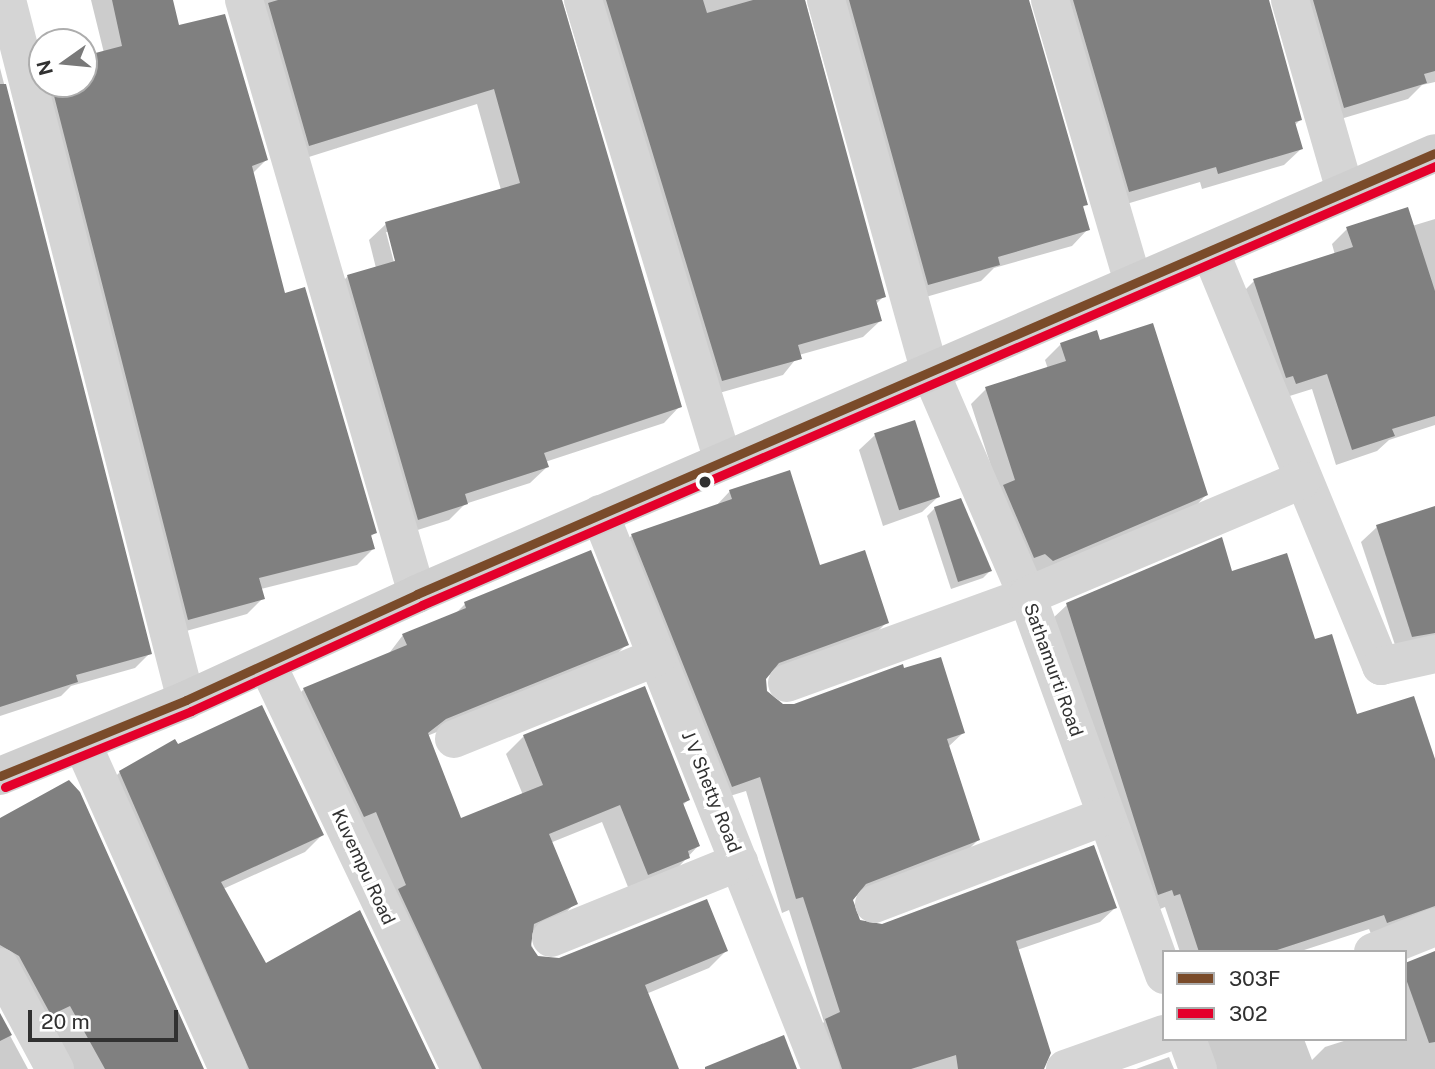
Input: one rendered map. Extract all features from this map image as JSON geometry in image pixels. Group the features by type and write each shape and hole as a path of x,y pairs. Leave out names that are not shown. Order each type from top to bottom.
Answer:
{"street":[{"path":"7,0 186,700"},
{"path":"244,0 417,594"},
{"path":"583,0 723,461"},
{"name":"Sathamurti Road","path":"826,0 929,369 1027,596 1162,970"},
{"path":"1050,0 1133,282"},
{"path":"1290,0 1345,190"},
{"path":"0,776 186,700 417,594 929,369 1435,153"},
{"path":"1210,251 1301,480 1381,666 1435,654"},
{"path":"787,683 1027,596 1301,480"},
{"name":"J V Shetty Road","path":"600,514 821,1069"},
{"path":"454,739 657,657"},
{"name":"Kuvempu Road","path":"267,664 460,1069"},
{"path":"82,743 228,1069"},
{"path":"874,904 1106,816"},
{"path":"551,938 739,862"},
{"path":"1378,950 1435,927"},
{"path":"0,967 55,1069"},
{"path":"1065,1069 1162,1035"},
{"path":"1188,1041 1198,1069"}],"building":[{"path":"112,0 173,0 179,25 225,14 268,160 252,166 285,293 305,287 377,533 371,535 375,549 259,578 265,599 188,620 55,98 98,98 98,52 122,46"},
{"path":"278,0 562,0 682,407 544,453 549,467 465,494 468,504 418,520 347,275 395,261 385,222 520,183 494,89 309,146 268,3"},
{"path":"606,0 703,0 707,13 753,0 805,0 886,297 876,300 882,321 798,345 802,359 722,381"},
{"path":"849,0 1029,0 1088,205 1083,206 1090,230 998,257 1000,265 928,285"},
{"path":"1073,0 1269,0 1302,120 1295,122 1303,149 1218,174 1216,167 1129,192"},
{"path":"1313,0 1435,0 1435,71 1424,74 1427,83 1344,108"},
{"path":"0,84 6,84 152,654 76,675 78,682 0,707"},
{"path":"1408,207 1435,291 1435,416 1392,429 1395,436 1352,450 1327,374 1296,384 1293,376 1286,378 1253,279 1353,247 1346,227"},
{"path":"1153,323 1208,495 1053,561 1045,554 1034,558 1003,485 1015,480 985,387 1066,361 1060,343 1097,330 1100,340"},
{"path":"915,420 940,497 899,510 874,433"},
{"path":"790,470 820,565 865,550 889,623 779,663 766,679 767,691 783,704 794,704 903,664 904,668 941,657 965,733 947,739 980,840 866,884 853,900 860,920 882,924 1094,845 1117,908 1016,941 1051,1053 1044,1069 958,1069 956,1055 911,1069 842,1069 825,1019 840,1012 803,897 796,899 760,777 732,787 631,534 732,499 729,490"},
{"path":"961,498 992,571 958,582 934,507"},
{"path":"1435,506 1435,633 1412,637 1376,525"},
{"path":"1222,537 1232,571 1287,553 1315,639 1332,634 1357,714 1414,696 1435,759 1435,906 1387,923 1384,915 1277,950 1198,950 1180,894 1174,896 1172,890 1158,895 1066,603"},
{"path":"591,550 629,645 446,719 428,733 461,818 543,785 523,735 645,686 690,800 683,803 700,846 688,851 690,858 648,875 620,805 549,834 578,904 534,924 531,946 538,956 559,958 707,899 728,951 645,985 679,1069 482,1069 398,889 406,885 376,812 364,817 303,688 407,645 402,634 466,608 464,602"},
{"path":"262,705 324,835 221,882 266,963 360,910 436,1069 249,1069 119,771 175,739 178,744"},
{"path":"69,780 80,792 204,1069 105,1069 70,1006 51,1015 19,956 0,945 0,818"},
{"path":"1435,951 1435,1042 1429,1043 1407,982 1407,962"},
{"path":"0,1013 12,1035 0,1041"},
{"path":"784,1035 797,1069 705,1069 705,1067"}],"transit line":[{"name":"303F","path":"0,776 186,700 417,594 1435,153"},
{"name":"302","path":"5,787 191,711 422,605 1435,166"}]}
